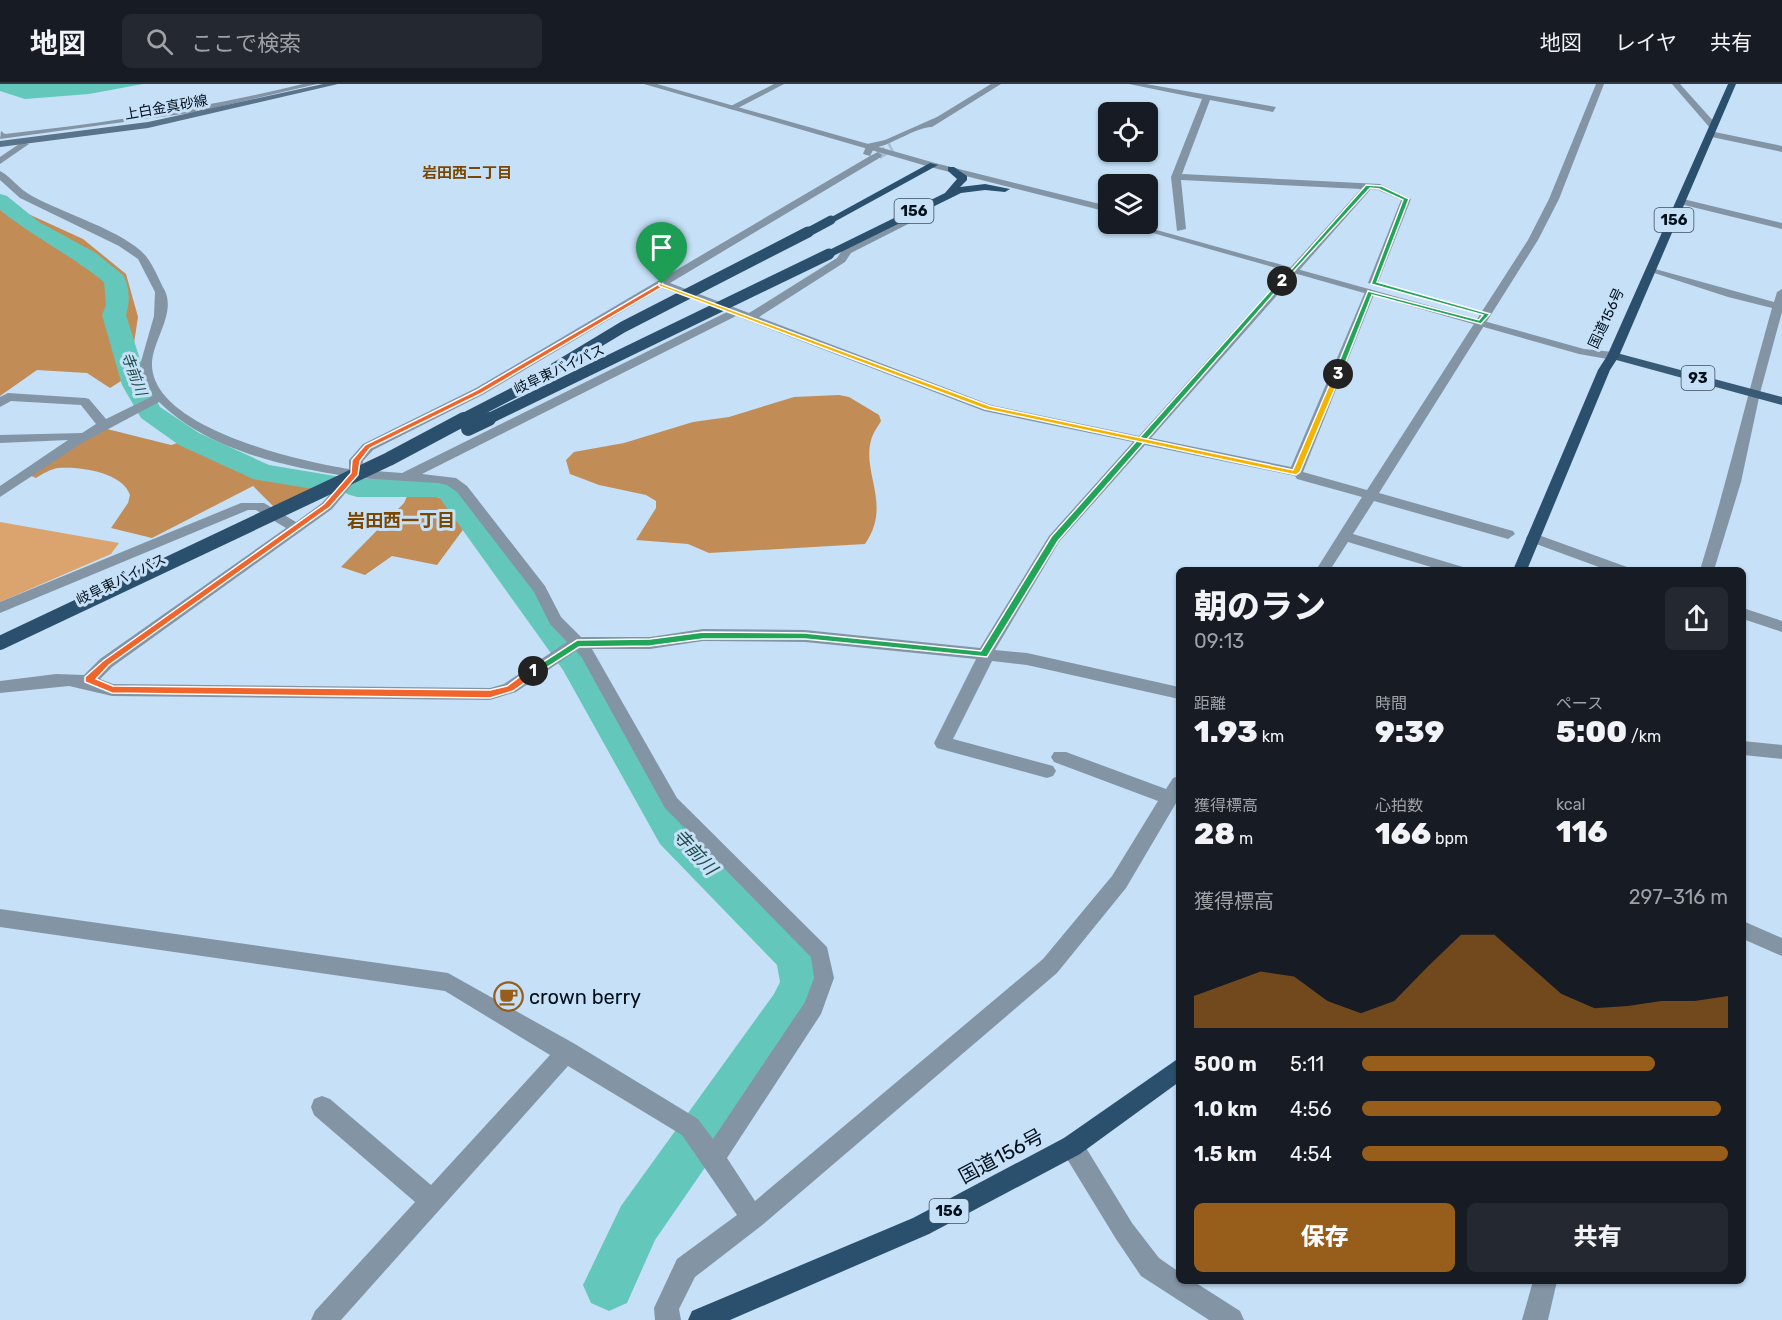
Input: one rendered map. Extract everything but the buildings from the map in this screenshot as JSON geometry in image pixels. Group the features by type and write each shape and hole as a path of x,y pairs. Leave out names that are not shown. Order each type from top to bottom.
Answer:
{"highway":[{"name":"国道156号","path":"1521,567 1604,370 1613,356 1683,202 1732,84"},
{"name":"岐阜東バイパス","path":"0,644 389,459 515,392 623,327 933,165"},
{"path":"944,196 962,180 962,176 951,169"},
{"name":"156","path":"915,211 944,196 967,188 1005,189"},
{"name":"岐阜東バイパス","path":"0,655 835,257"},
{"name":"国道156号","path":"701,1320 921,1226 1072,1146 1176,1072"}],"main road":[{"name":"上白金真砂線","path":"1,139 148,125 334,84"},
{"name":"93","path":"1613,356 1782,401"}],"street":[{"path":"1,139 1,136 32,138 196,111 312,84"},
{"path":"648,84 870,147 901,148 933,165 980,174 1098,206"},
{"path":"731,108 780,84"},
{"path":"901,148 938,119 997,84"},
{"path":"1133,84 1157,85 1206,99 1273,109"},
{"path":"1325,567 1533,240 1554,199 1600,84"},
{"path":"1676,84 1712,130 1782,149"},
{"path":"1181,229 1176,177 1206,99"},
{"path":"870,147 888,143 922,123 938,119"},
{"path":"825,187 845,181 901,148 938,125 938,119"},
{"path":"0,160 32,138"},
{"path":"825,187 830,177 868,154 870,147"},
{"path":"89,680 106,663 327,506 355,474 356,460 368,447 480,392 878,155"},
{"path":"951,169 1005,189 1098,216"},
{"path":"0,174 15,192 105,234 138,253 150,271 154,286 160,292 159,319 145,361 157,399 172,410 223,438 272,457 355,474 451,481 462,489 540,590 555,620 574,645 588,654 671,803 820,953 824,978 814,1007 714,1158"},
{"path":"662,284 988,408 1296,472 1406,199 1380,187 1176,177"},
{"path":"1047,771 943,743 984,661 984,655 1054,539 1368,186"},
{"path":"1683,202 1782,226"},
{"path":"749,318 835,257 911,219 915,211"},
{"path":"1158,223 1295,266"},
{"path":"1158,232 1295,266 1484,318 1585,342 1613,356"},
{"path":"1652,268 1732,295 1780,307"},
{"path":"1708,567 1734,482 1754,393 1780,307 1782,292"},
{"path":"404,477 734,313"},
{"path":"0,403 8,397 85,402 103,424"},
{"path":"0,493 103,424 157,399"},
{"path":"0,439 83,436"},
{"path":"1302,476 1508,534"},
{"path":"0,479 20,478"},
{"path":"0,608 246,506 259,506 296,528"},
{"path":"1345,536 1448,567"},
{"path":"1533,538 1614,567"},
{"path":"1746,614 1782,627"},
{"path":"0,687 70,678 89,680 112,690 490,694 510,688 574,645 650,643 703,635 805,636 1027,659 1176,692"},
{"path":"1746,748 1782,752"},
{"path":"668,1320 666,1308 686,1268 753,1218 1002,1010 1050,966 1119,882 1174,791 1060,757"},
{"path":"0,918 448,982 567,1051 690,1127 714,1158 753,1218"},
{"path":"1746,931 1782,947"},
{"path":"324,1320 567,1051"},
{"path":"322,1107 432,1201"},
{"path":"1072,1146 1124,1231 1150,1267 1176,1284"},
{"path":"1176,1284 1232,1320"},
{"path":"1535,1320 1544,1284"}],"shaded area":[{"path":"0,84 143,84 89,94 25,99 0,91"},
{"path":"0,201 83,239 126,274 138,317 129,376 110,388 87,373 37,370 0,396"},
{"path":"839,395 849,397 879,415 881,421 872,437 869,450 876,515 873,529 865,544 709,553 688,544 636,540 656,508 656,501 646,495 599,485 570,474 566,460 574,452 624,443 693,422 729,417 794,397"},
{"path":"99,427 171,445 184,441 264,476 323,485 275,508 253,486 152,538 111,528 128,503 130,495 119,481 99,472 77,468 55,469 36,478 29,475"},
{"path":"409,492 447,499 468,523 437,565 392,556 365,575 341,567 404,503"},
{"path":"0,522 119,543 111,554 0,602"}],"waterway":[{"name":"寺前川","path":"0,200 32,226 88,258 115,280 118,305 114,315 135,385 150,412 189,439 263,473 331,483"},
{"name":"寺前川","path":"357,488 423,486 448,489 575,662 674,833 796,956 802,983 789,1009 638,1223 609,1285"}],"tunnel":[{"path":"878,155 892,147"}],"place":[{"name":"crown berry","path":"508,997"}],"district":[{"name":"岩田西二丁目","path":"467,173"},
{"name":"岩田西一丁目","path":"401,521"}],"route":[{"path":"662,284 480,392 408,429 382,438 368,447 356,460 355,474 327,506 106,663 89,680 112,690 490,694 510,688 577,644 650,643 703,635 805,636 984,655 1054,539 1142,441 1292,270 1368,186 1380,187 1406,199 1373,283 1487,314 1481,322 1370,292 1342,365 1296,472 1142,441 988,408 662,284"}]}
